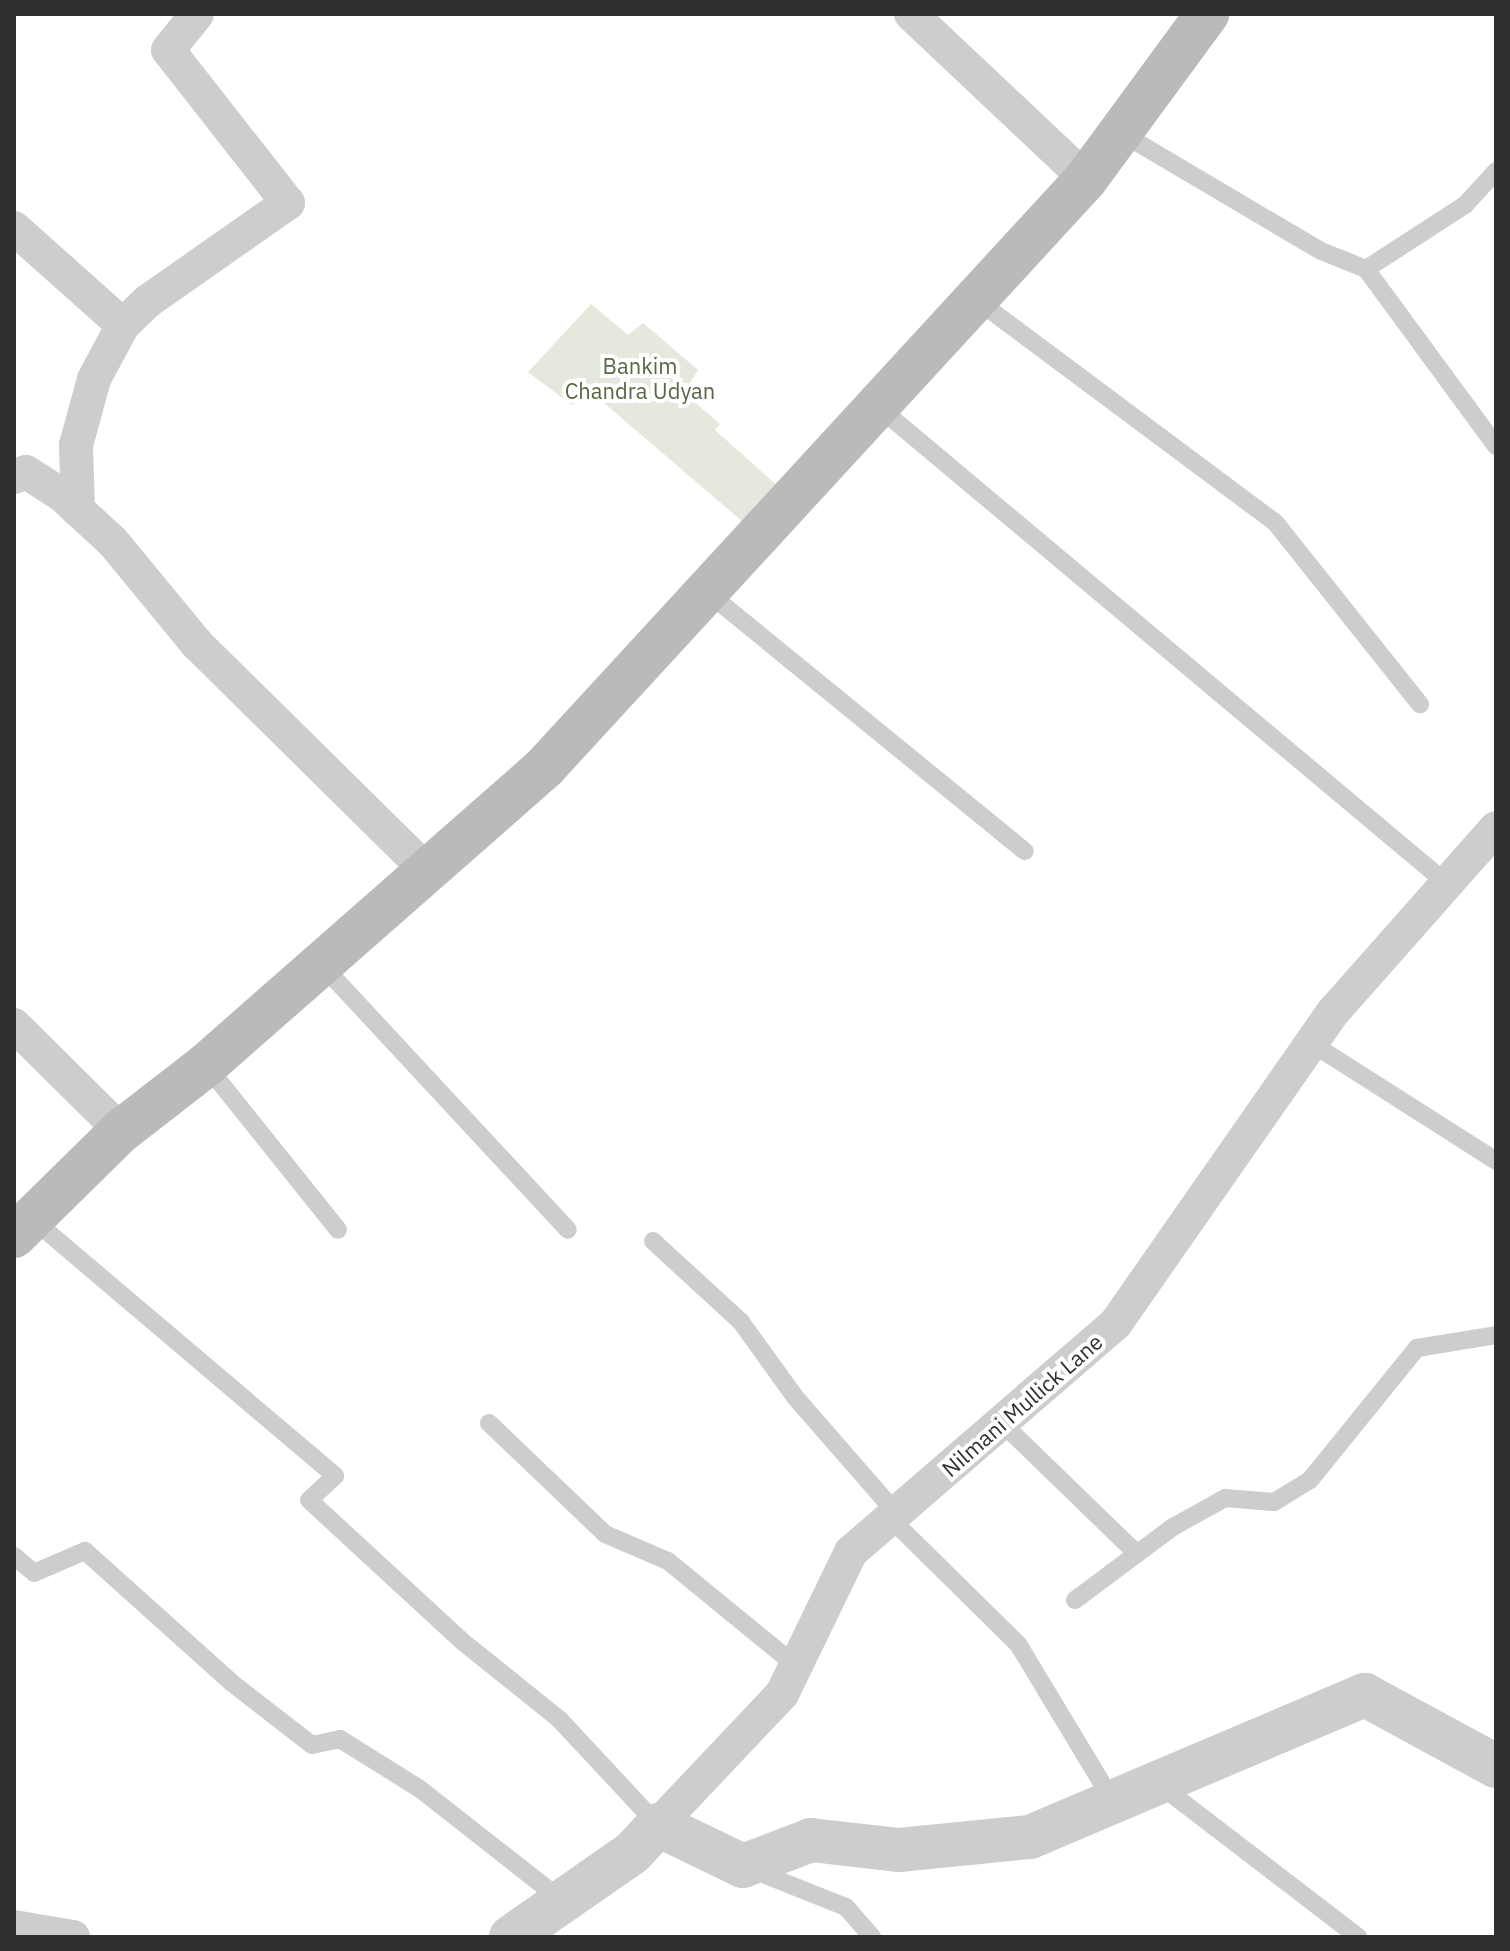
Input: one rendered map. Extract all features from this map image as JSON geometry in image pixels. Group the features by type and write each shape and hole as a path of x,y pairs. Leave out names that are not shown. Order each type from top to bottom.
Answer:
{"main road":[{"path":"22,1227 121,1131 206,1065 545,767 1086,179 1123,134 1207,14"}],"street":[{"path":"78,510 76,445 94,379 123,325 148,301 288,203 168,50 197,14"},
{"path":"911,14 1086,179"},
{"path":"14,228 123,325"},
{"path":"14,477 26,472 78,510 113,542 197,644 426,870"},
{"name":"Nilmani Mullick Lane","path":"542,1923 632,1853 782,1694 851,1552 1116,1323 1311,1043 1445,882 1496,828"},
{"path":"14,1025 121,1131"},
{"path":"658,1825 743,1866 811,1840 899,1850 1030,1837 1160,1785 1365,1695 1496,1766"},
{"path":"14,1927 73,1937"}],"lane":[{"path":"1123,134 1321,251 1366,269 1496,446"},
{"path":"1366,269 1465,205 1496,171"},
{"path":"974,298 1275,522 1420,704"},
{"path":"876,405 1445,882"},
{"path":"707,592 1025,851"},
{"path":"320,962 568,1230"},
{"path":"1311,1043 1496,1161"},
{"path":"206,1065 338,1230"},
{"path":"22,1227 335,1476 309,1500 463,1642 559,1719 658,1825"},
{"path":"653,1241 741,1322 795,1397 893,1515 1018,1644 1114,1803"},
{"path":"1075,1600 1137,1554 1225,1498 1274,1502 1310,1480 1417,1348 1496,1335"},
{"path":"489,1423 605,1534 668,1561 794,1664"},
{"path":"1002,1423 1137,1554"},
{"path":"14,1556 34,1573 85,1551 232,1683 312,1745 340,1739 420,1789 542,1923"},
{"path":"1160,1785 1358,1937"},
{"path":"743,1866 846,1907 872,1937"}],"green space":[{"name":"Bankim Chandra Udyan","path":"591,304 628,335 643,323 698,370 684,393 720,424 715,430 781,489 750,528 590,391 572,405 528,372"}]}
